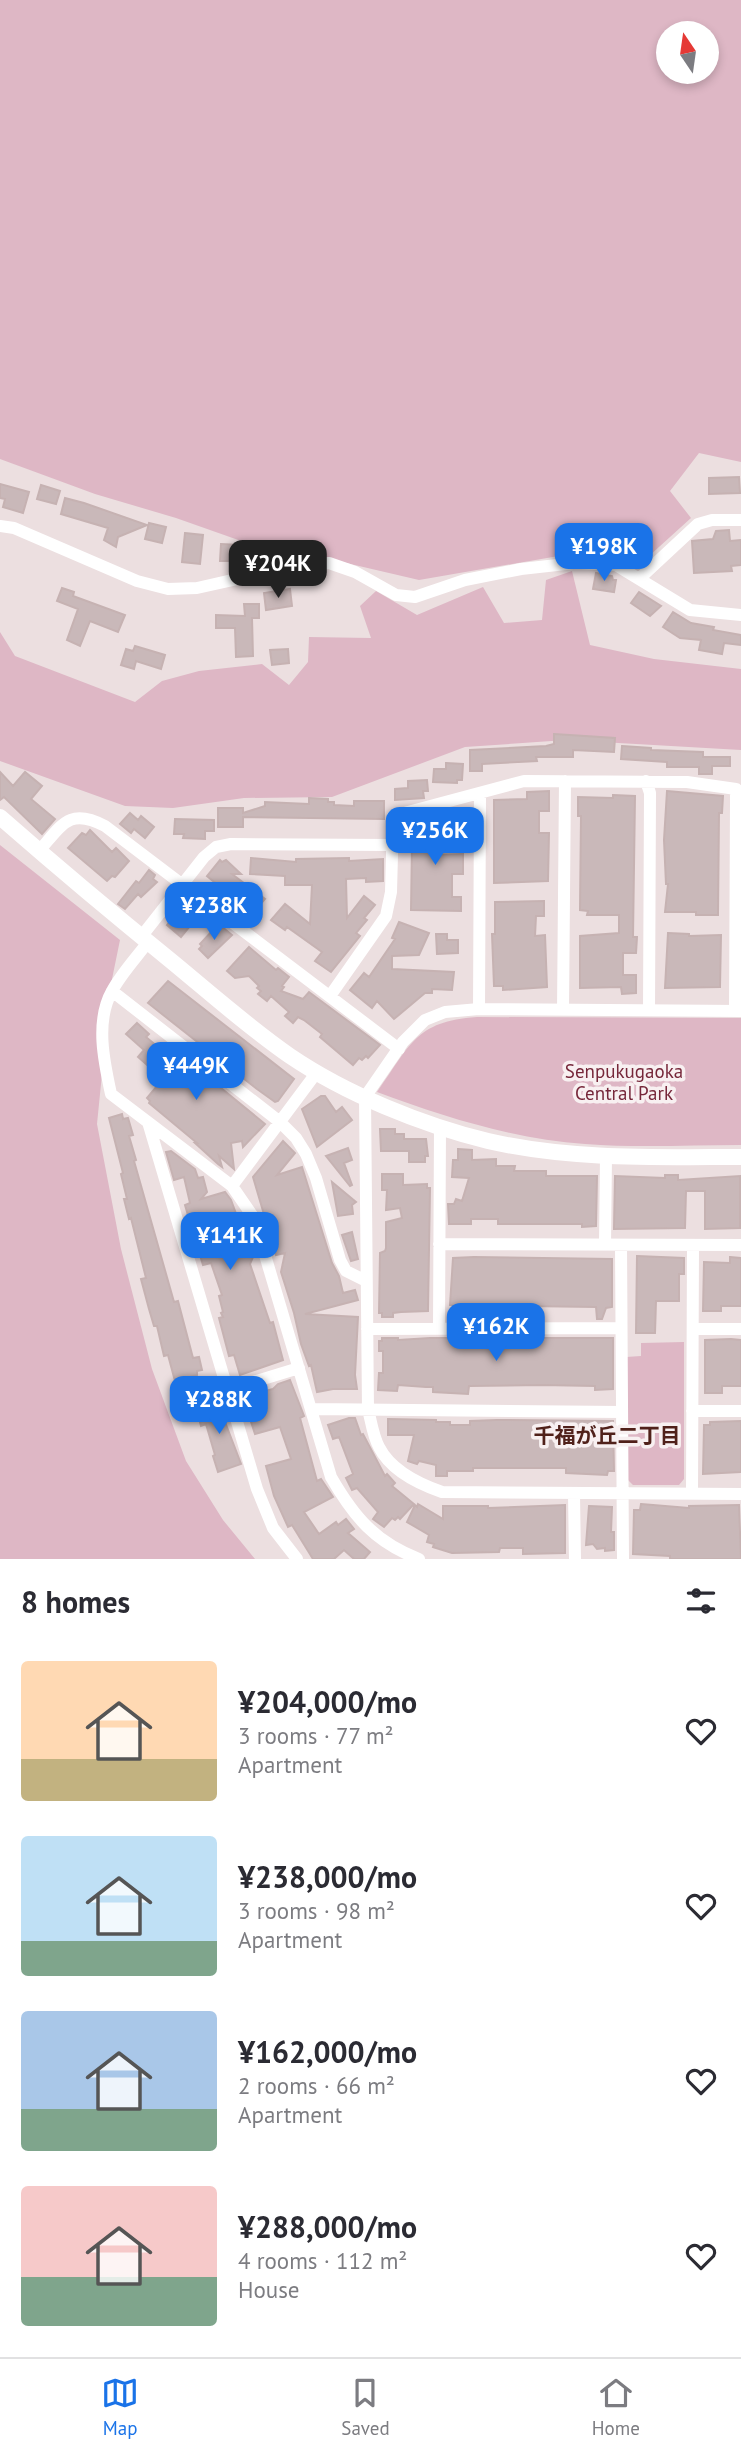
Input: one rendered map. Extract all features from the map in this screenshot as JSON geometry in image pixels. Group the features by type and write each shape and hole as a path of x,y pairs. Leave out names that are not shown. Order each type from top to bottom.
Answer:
{"street":[{"path":"640,578 698,524 712,520 741,520"},
{"path":"0,526 14,528 138,581 167,589 197,588 304,564 329,563 355,572 396,594 415,597 465,580 522,569 575,563 616,565 690,610 741,615"},
{"path":"330,996 386,916 391,892 393,816 524,781 687,782 736,789 738,1011 478,1009 444,1012 425,1020 398,1049 365,1097 366,1281 368,1409 378,1447 398,1470 429,1487 458,1493 741,1494"},
{"path":"563,1010 565,781"},
{"path":"646,781 650,793 649,1010"},
{"path":"478,1009 480,794"},
{"path":"0,817 144,940 281,1049 317,1072 365,1097 440,1127 546,1151 606,1156 741,1157"},
{"path":"39,851 67,822 78,817 105,826 398,1049"},
{"path":"392,845 231,844 216,847 204,857 182,885 112,990 106,1005 103,1041 111,1094 232,1186 254,1218 331,1477 360,1522 380,1539 419,1559"},
{"path":"112,990 296,1138 316,1178 340,1260 346,1271 366,1281"},
{"path":"232,1186 317,1072"},
{"path":"148,1122 257,1489 273,1528 297,1559"},
{"path":"439,1328 440,1127"},
{"path":"605,1245 606,1156"},
{"path":"439,1244 741,1245"},
{"path":"621,1245 623,1559"},
{"path":"692,1494 693,1245"},
{"path":"367,1329 621,1328"},
{"path":"693,1329 741,1329"},
{"path":"227,1390 299,1368"},
{"path":"312,1409 622,1412"},
{"path":"692,1411 741,1411"},
{"path":"575,1494 575,1559"}],"green space":[{"path":"0,0 741,0 741,462 699,453 670,491 691,518 638,566 576,553 419,580 329,559 249,565 244,542 95,494 0,459"},
{"path":"572,571 590,645 654,659 741,669 741,750 566,740 465,747 332,797 244,798 173,808 125,806 0,761 0,632 15,656 135,702 162,681 199,671 262,664 289,685 308,662 309,637 371,638 360,606 376,591 417,615 483,587 504,623 542,620 546,580"},
{"path":"0,845 120,940 111,984 97,1124 121,1249 152,1369 186,1461 223,1520 255,1559 0,1559"},
{"name":"Senpukugaoka Central Park","path":"741,1018 741,1145 624,1146 558,1141 480,1126 377,1092 407,1049 427,1030 456,1019"},
{"path":"684,1342 684,1479 679,1485 633,1485 626,1478 626,1357 641,1356 641,1343"}],"building":[{"path":"739,477 740,493 709,494 709,478"},
{"path":"0,484 29,492 23,513 3,507 5,499 0,498"},
{"path":"41,485 60,491 56,504 37,499"},
{"path":"65,498 147,525 118,537 116,547 104,540 108,528 61,514"},
{"path":"149,523 166,527 162,543 145,539"},
{"path":"729,530 730,541 741,540 741,565 731,566 732,571 694,573 692,541 713,539 716,531"},
{"path":"185,533 203,535 200,564 182,562"},
{"path":"221,544 240,545 240,561 220,561"},
{"path":"596,573 612,576 613,580 616,580 614,592 593,589"},
{"path":"62,588 74,592 73,596 125,615 118,632 90,621 80,646 67,640 78,609 57,601"},
{"path":"290,589 292,606 266,610 264,593"},
{"path":"639,592 661,606 650,616 631,603"},
{"path":"244,604 259,604 259,618 252,618 253,656 236,657 235,628 216,628 216,615 245,616"},
{"path":"673,612 691,623 741,635 741,645 724,643 722,654 699,650 701,640 680,638 663,627"},
{"path":"135,646 165,655 161,669 136,661 134,669 121,665 126,649 133,651"},
{"path":"288,649 289,663 272,665 270,650"},
{"path":"554,734 615,738 614,752 573,750 573,757 536,757 537,761 482,764 482,771 470,771 470,750 546,746 554,744"},
{"path":"622,746 703,752 703,757 730,757 730,766 712,766 712,774 699,774 699,767 667,767 667,762 621,759"},
{"path":"446,763 463,764 462,780 457,780 457,783 433,782 434,769 446,769"},
{"path":"0,772 13,786 25,772 42,786 31,799 55,819 42,834 4,797 0,800"},
{"path":"427,780 428,791 423,791 424,798 395,800 395,789 408,788 408,781"},
{"path":"549,791 549,811 539,811 539,833 549,833 548,881 494,883 494,800 527,799 527,792"},
{"path":"667,791 723,796 722,813 719,813 718,915 665,912 668,884 664,840"},
{"path":"613,795 635,796 633,937 637,937 636,953 623,953 623,975 636,975 636,993 622,994 621,987 580,988 580,936 619,933 619,915 587,915 588,911 580,910 581,816 578,816 578,797 613,798"},
{"path":"309,798 328,799 328,802 334,802 334,805 354,806 354,801 384,801 384,819 243,817 243,827 218,827 218,808 243,808 243,813 265,806 265,802 309,804"},
{"path":"130,813 138,820 141,816 154,827 145,838 134,829 131,833 120,824"},
{"path":"442,814 464,814 464,834 429,834 430,855 463,854 463,874 452,874 452,897 461,897 461,911 411,910 412,844 407,844 407,825 442,824"},
{"path":"175,819 214,820 214,831 205,831 205,839 183,838 184,834 174,834"},
{"path":"90,830 112,852 116,848 129,861 115,877 112,876 107,881 68,848 82,833 86,835"},
{"path":"251,858 296,862 296,859 383,859 383,881 346,879 347,918 364,896 375,905 356,933 360,936 331,972 315,961 322,952 287,927 285,930 271,920 285,904 310,924 312,885 285,885 285,876 250,874"},
{"path":"220,860 226,860 241,874 232,874 265,899 257,908 251,912 207,876"},
{"path":"149,870 155,875 153,879 157,882 141,897 138,894 125,909 118,904 136,881 139,883"},
{"path":"544,901 544,916 536,916 535,936 545,935 547,987 503,990 503,986 494,986 492,934 495,934 495,902"},
{"path":"188,906 199,915 181,937 167,925 179,910 182,913"},
{"path":"399,922 429,933 419,955 392,956 392,969 454,972 452,990 432,989 432,993 425,993 394,1019 377,1001 372,1008 350,990 364,973 369,977 395,939 392,938"},
{"path":"221,926 232,935 208,958 199,949 202,946 200,944"},
{"path":"668,933 689,936 721,935 720,987 665,988"},
{"path":"436,934 447,934 447,940 458,940 458,953 437,954"},
{"path":"249,947 276,970 278,968 289,977 281,991 303,999 309,992 380,1045 368,1058 359,1058 353,1065 304,1020 298,1017 293,1023 285,1016 289,1012 271,996 267,1001 258,994 261,991 257,988 259,986 249,976 235,978 227,971"},
{"path":"168,981 294,1079 278,1101 275,1102 257,1089 148,1003"},
{"path":"137,1023 149,1034 146,1037 171,1058 178,1053 265,1124 243,1147 242,1141 231,1143 234,1169 219,1156 222,1167 218,1164 149,1103 147,1098 163,1079 138,1057 144,1050 126,1034"},
{"path":"325,1096 336,1112 342,1107 352,1120 317,1147 302,1109"},
{"path":"122,1114 123,1119 128,1118 133,1135 129,1136 136,1160 134,1161 174,1302 178,1301 193,1358 199,1357 202,1370 197,1371 197,1375 175,1381 168,1355 164,1356 157,1326 154,1326 149,1309 141,1279 146,1278 124,1199 127,1199 121,1174 123,1173 109,1118"},
{"path":"380,1129 395,1129 395,1134 404,1134 404,1139 426,1139 428,1156 425,1156 425,1162 409,1162 409,1151 381,1151"},
{"path":"283,1141 295,1153 277,1175 302,1167 343,1293 355,1290 358,1300 305,1314 358,1317 355,1375 357,1389 317,1392 311,1365 309,1366 301,1344 281,1272 285,1253 276,1255 253,1177"},
{"path":"348,1148 352,1160 344,1163 352,1185 350,1186 326,1156"},
{"path":"458,1149 472,1150 472,1160 496,1159 496,1166 515,1166 514,1171 546,1171 546,1176 597,1176 596,1226 498,1224 498,1219 471,1219 471,1224 449,1224 448,1204 454,1204 456,1199 462,1201 469,1178 452,1177 453,1160 458,1160"},
{"path":"171,1151 195,1169 198,1178 203,1177 207,1192 201,1199 225,1192 238,1219 244,1218 253,1257 250,1264 270,1323 273,1322 283,1360 240,1375 234,1355 229,1356 219,1318 223,1317 219,1296 222,1295 211,1263 203,1265 185,1205 190,1203 184,1177 174,1180 166,1152"},
{"path":"382,1174 403,1174 403,1185 427,1184 427,1188 430,1188 428,1311 393,1313 393,1317 382,1317 382,1313 379,1313 380,1253 386,1248 386,1222 402,1218 400,1208 386,1210 387,1190 382,1190"},
{"path":"665,1175 678,1175 678,1180 740,1176 740,1228 705,1229 705,1191 686,1191 685,1228 614,1229 615,1176 665,1178"},
{"path":"332,1182 356,1202 352,1205 353,1214 338,1216"},
{"path":"352,1232 358,1259 351,1261 342,1235"},
{"path":"637,1256 684,1258 684,1274 679,1274 679,1301 656,1301 655,1333 636,1333"},
{"path":"730,1257 741,1258 741,1306 721,1306 721,1311 703,1311 704,1262 730,1263"},
{"path":"453,1258 612,1259 612,1307 606,1308 602,1319 597,1319 596,1307 450,1305"},
{"path":"382,1338 613,1338 613,1389 595,1390 595,1386 469,1386 468,1394 433,1392 433,1387 398,1385 397,1391 378,1390 379,1373 383,1373 383,1351 379,1351 379,1341 382,1341"},
{"path":"705,1340 741,1340 741,1386 722,1386 722,1393 705,1393"},
{"path":"290,1380 304,1416 300,1418 317,1481 321,1479 333,1497 304,1512 319,1534 336,1522 338,1525 346,1519 354,1529 348,1533 370,1552 364,1559 354,1559 344,1550 334,1559 313,1559 292,1525 288,1527 274,1496 266,1466 291,1459 280,1427 255,1434 243,1397 273,1389"},
{"path":"217,1401 241,1464 218,1472 206,1424 201,1426 196,1408"},
{"path":"355,1418 361,1435 363,1434 385,1476 387,1474 395,1483 392,1486 414,1504 400,1519 392,1518 384,1527 373,1519 378,1512 357,1488 352,1490 346,1478 353,1474 339,1437 333,1439 328,1425"},
{"path":"388,1419 436,1420 450,1422 450,1425 470,1425 470,1421 497,1420 613,1421 614,1471 608,1471 607,1475 566,1473 566,1468 473,1468 473,1471 447,1471 447,1476 436,1476 436,1465 408,1461 414,1435 388,1435"},
{"path":"741,1421 741,1472 703,1474 704,1425 710,1425 710,1422"},
{"path":"418,1504 443,1519 443,1506 488,1508 565,1505 565,1553 523,1554 523,1548 500,1548 499,1552 452,1553 433,1547 434,1544 427,1542 429,1535 407,1522"},
{"path":"641,1504 689,1508 739,1505 741,1559 670,1559 670,1556 633,1554 634,1510 640,1510"},
{"path":"589,1506 612,1507 611,1532 614,1532 614,1550 605,1551 605,1548 597,1549 593,1544 586,1545"}],"district":[{"name":"千福が丘二丁目","path":"607,1435"}]}
